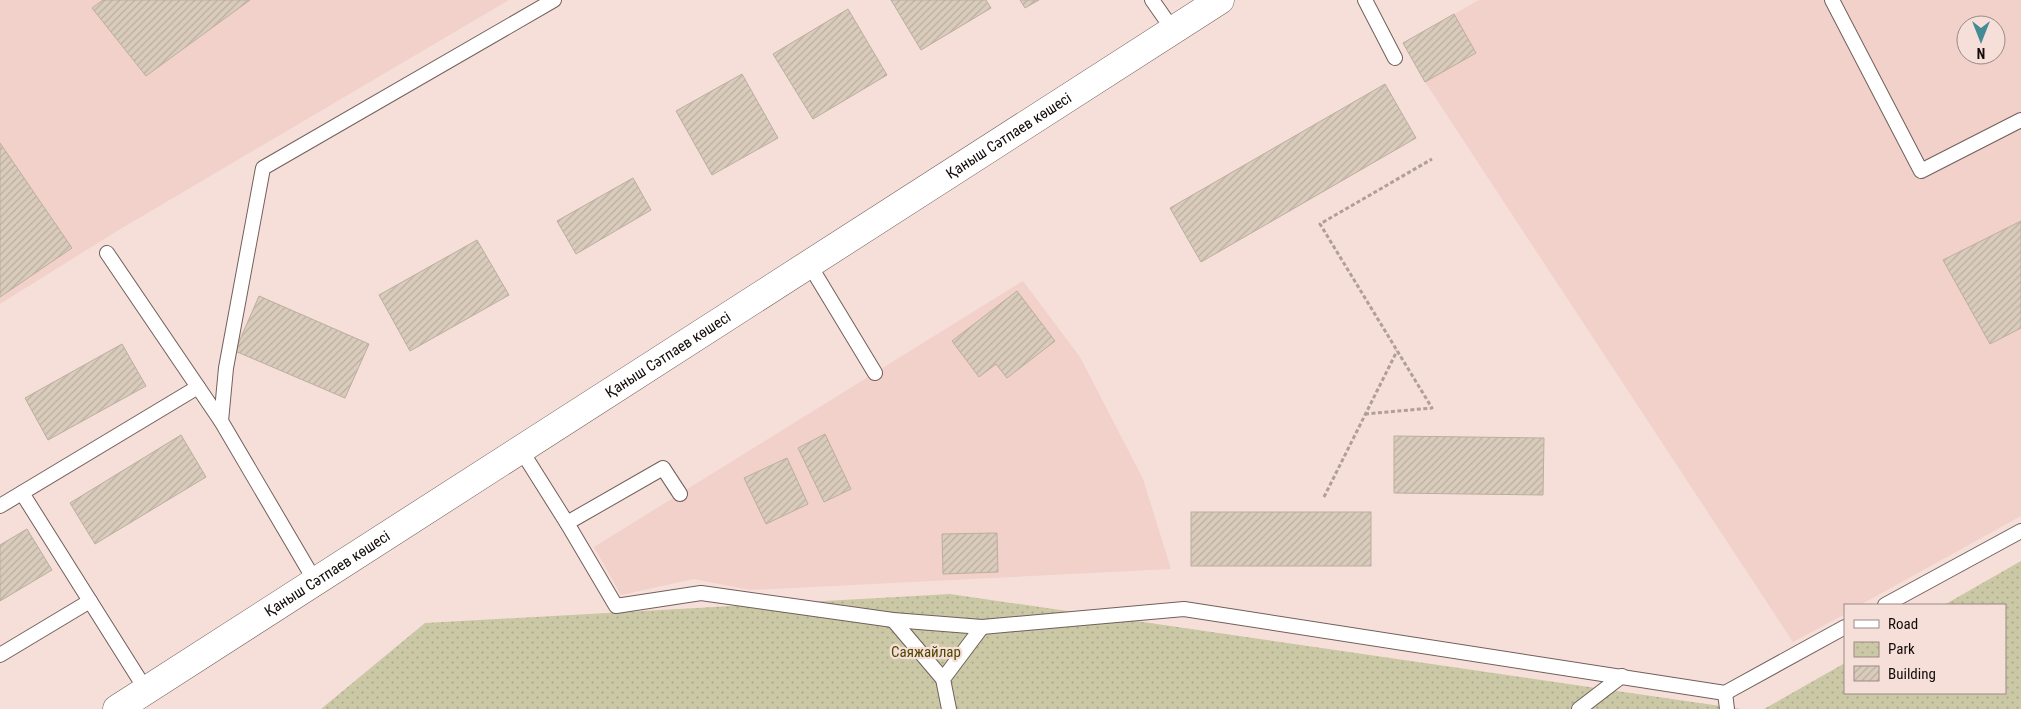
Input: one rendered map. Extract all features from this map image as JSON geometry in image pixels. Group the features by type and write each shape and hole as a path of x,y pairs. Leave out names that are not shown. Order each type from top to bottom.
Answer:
{"street":[{"name":"Қаныш Сәтпаев көшесі","path":"117,709 1220,0"}],"lane":[{"path":"221,421 226,368 263,168 554,0"},
{"path":"1152,0 1173,30"},
{"path":"1365,0 1395,58"},
{"path":"1832,0 1921,171 2021,120"},
{"path":"107,253 221,421 315,581"},
{"path":"810,264 875,373"},
{"path":"0,506 198,387"},
{"path":"520,450 616,606 701,593 893,620 982,627 1184,608 1725,693 1844,629"},
{"path":"567,524 663,468 680,494"},
{"path":"22,493 146,690"},
{"path":"1888,604 2021,531"},
{"path":"0,655 90,601"},
{"path":"893,620 943,679 949,709"},
{"path":"943,679 982,627"},
{"path":"1580,709 1622,676"},
{"path":"1725,693 1727,709"}],"path":[{"path":"1365,414 1432,408 1320,224 1432,159"},
{"path":"1324,497 1397,350"}],"shaded area":[{"path":"0,0 509,0 117,231 0,304"},
{"path":"1479,0 2021,0 2021,516 1862,604 1844,604 1844,615 1793,642 1425,82 1403,43"},
{"path":"1023,281 1080,357 1143,479 1171,569 750,590 694,579 621,595 594,547"}],"green space":[{"path":"2021,561 2021,709 1764,709 1844,664 1844,694 2006,694 2006,604 1946,604"},
{"name":"Саяжайлар","path":"950,594 1741,709 321,709 425,623"}],"building":[{"path":"103,0 250,0 146,76 92,8"},
{"path":"891,0 986,0 991,8 921,50"},
{"path":"1020,0 1039,0 1025,8"},
{"path":"848,9 887,75 813,119 773,54"},
{"path":"1454,14 1476,53 1425,82 1403,43"},
{"path":"742,74 778,138 712,175 676,111"},
{"path":"1385,84 1416,138 1201,262 1170,208"},
{"path":"0,143 72,248 0,297"},
{"path":"633,178 651,210 576,254 557,221"},
{"path":"2021,221 2021,328 1990,344 1943,260"},
{"path":"477,240 509,295 410,351 379,295"},
{"path":"1017,291 1055,341 1007,378 996,364 979,377 952,341"},
{"path":"259,296 369,344 345,398 235,351"},
{"path":"122,344 146,386 48,440 25,398"},
{"path":"825,434 851,489 824,502 798,448"},
{"path":"181,435 206,477 95,544 70,503"},
{"path":"1394,436 1544,438 1543,495 1394,493"},
{"path":"787,458 808,504 766,524 744,478"},
{"path":"1191,512 1371,512 1371,566 1191,566"},
{"path":"27,529 52,570 0,601 0,545"},
{"path":"997,533 998,572 943,574 942,534"}]}
